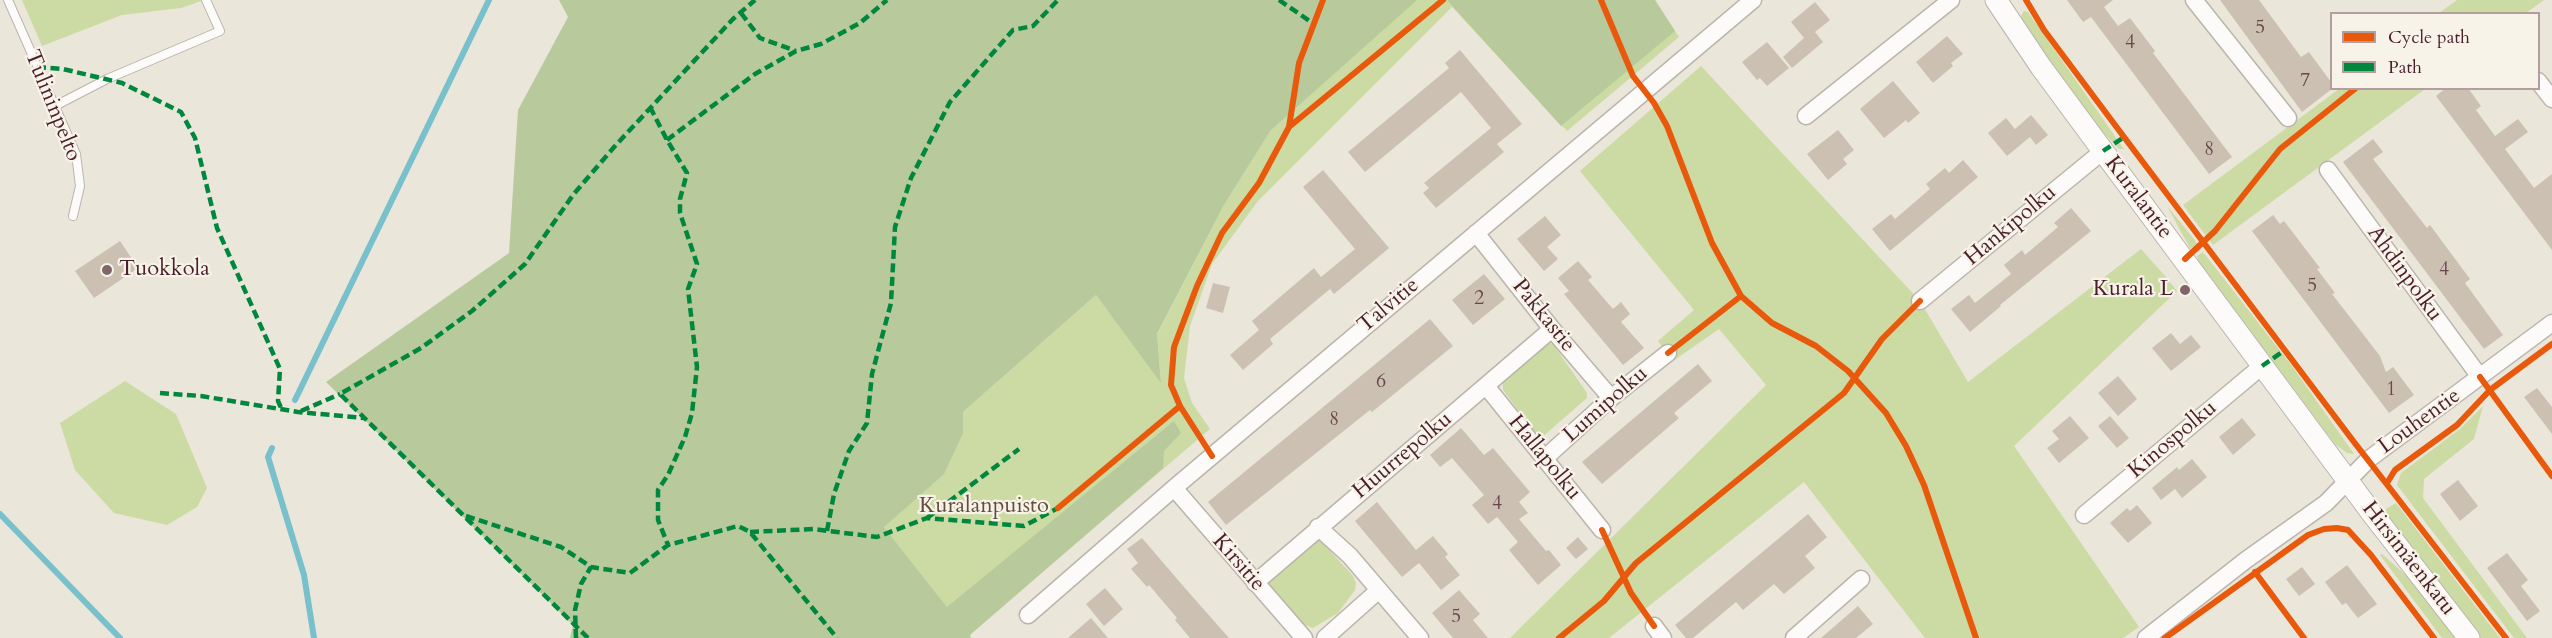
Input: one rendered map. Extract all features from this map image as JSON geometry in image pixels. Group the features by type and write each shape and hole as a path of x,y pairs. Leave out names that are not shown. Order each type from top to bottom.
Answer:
{"street":[{"name":"Talvitie","path":"1028,615 1174,488 1753,0"},
{"path":"1806,117 1951,0"},
{"path":"2194,0 2288,118"},
{"name":"Kuralantie","path":"2003,3 2103,151 2348,480"},
{"path":"2540,84 2552,99"},
{"name":"Hankipolku","path":"1920,301 2103,151"},
{"name":"Ahdinpolku","path":"2328,170 2480,377"},
{"name":"Pakkastie","path":"1476,233 1552,329 1611,398"},
{"name":"Louhentie","path":"2146,638 2246,560 2326,503 2370,459 2552,323"},
{"name":"Huurrepolku","path":"1254,583 1552,329"},
{"name":"Lumipolku","path":"1545,458 1611,398 1668,353"},
{"name":"Kinospolku","path":"2084,515 2262,366"},
{"name":"Hallapolku","path":"1486,386 1602,531"},
{"name":"Hirsimäenkatu","path":"2348,480 2469,638"},
{"name":"Kirsitie","path":"1174,488 1304,638"},
{"path":"1318,527 1350,556 1420,638"},
{"path":"1794,638 1862,579"},
{"path":"1325,638 1378,590"}],"lane":[{"name":"Tulininpelto","path":"8,0 76,154 80,186 73,216"},
{"path":"55,106 106,79 220,31 206,0"}],"green space":[{"path":"22,0 204,0 181,8 122,15 42,46"},
{"path":"559,0 1417,0 1271,130 1224,205 1157,334 1161,383 1096,295 963,412 963,433 944,474 884,527 947,607 1174,421 1181,433 1164,451 1163,468 970,635 971,638 570,638 573,625 326,382 509,253 518,110 568,17"},
{"name":"Kuralanpuisto","path":"1297,0 1655,0 1679,37 1567,131 1452,7 1258,201 1212,264 1190,326 1184,378 1192,403 1210,429 969,635 884,527 963,412 1096,295 1161,381 1157,335 1224,205 1271,130"},
{"path":"1447,0 1655,0 1675,31 1561,126"},
{"path":"2457,0 2544,0 2527,12 2440,12"},
{"path":"2024,11 2028,12 2124,149 2119,149 2096,125 2023,24 2021,16"},
{"path":"1701,66 1920,301 1968,382 2141,249 2177,291 2014,446 2139,627 2123,638 1925,638 1804,482 1609,638 1510,638 1766,385 1719,329 1673,361 1658,341 1694,310 1580,171"},
{"path":"2338,90 2424,90 2213,245 2183,205"},
{"path":"2167,206 2194,239 2197,244 2194,247 2190,248"},
{"path":"2203,252 2292,366 2354,454 2347,453 2335,444 2199,262 2197,256"},
{"path":"1549,343 1553,344 1587,393 1587,398 1541,438 1503,390 1503,382"},
{"path":"125,381 176,414 207,488 197,507 167,525 114,513 75,470 60,423"},
{"path":"2483,406 2474,439 2424,479 2423,498 2527,638 2514,638 2397,485 2401,473 2460,429"},
{"path":"2396,503 2500,638 2479,638 2385,517 2386,509"},
{"path":"1317,539 1353,576 1356,583 1355,590 1338,613 1313,628 1298,622 1267,583"},
{"path":"2382,554 2417,585 2458,638 2442,638 2380,555"}],"building":[{"path":"2067,0 2113,0 2104,7 2118,26 2130,18 2155,51 2153,53 2232,157 2209,174 2091,17 2083,22"},
{"path":"2220,0 2259,0 2301,57 2309,52 2330,81 2330,90 2302,112"},
{"path":"1815,2 1830,20 1815,32 1823,42 1792,68 1783,57 1804,38 1791,22"},
{"path":"1947,36 1963,54 1951,63 1953,66 1933,83 1916,62"},
{"path":"1767,42 1789,68 1767,86 1760,78 1757,80 1742,62"},
{"path":"1460,50 1522,124 1497,144 1504,152 1436,208 1423,193 1429,188 1424,183 1491,128 1461,92 1365,172 1348,152 1449,68 1445,63"},
{"path":"1893,81 1920,113 1908,123 1906,120 1884,138 1860,109"},
{"path":"2444,90 2469,90 2481,106 2476,110 2495,136 2518,119 2528,132 2505,149 2534,188 2552,174 2552,250 2436,96"},
{"path":"2031,115 2048,135 2036,145 2030,137 2007,156 1988,133 2006,118 2015,129"},
{"path":"1838,130 1854,150 1843,159 1847,164 1828,180 1807,154"},
{"path":"2373,139 2383,152 2373,159 2427,228 2430,225 2470,279 2465,283 2503,335 2484,349 2343,162"},
{"path":"1963,160 1978,177 1890,251 1872,229 1891,214 1895,219 1930,189 1926,184 1945,168 1949,173"},
{"path":"1323,170 1389,248 1334,294 1330,289 1270,339 1273,344 1243,370 1230,355 1259,330 1252,321 1314,268 1321,277 1355,249 1303,187"},
{"path":"2071,208 2091,231 1970,332 1951,309 1969,295 1975,303 2011,274 2004,265 2022,250 2025,255 2058,227 2054,223"},
{"path":"2273,215 2280,224 2284,221 2320,268 2317,269 2335,293 2332,294 2380,356 2386,372 2393,367 2414,395 2389,413 2252,231"},
{"path":"1545,216 1561,235 1547,247 1558,259 1544,271 1517,239"},
{"name":"Tuokkola","path":"120,241 138,268 94,298 75,271"},
{"path":"1578,261 1592,277 1588,280 1613,309 1621,302 1630,314 1621,322 1644,348 1623,365 1564,294 1569,291 1558,278"},
{"path":"1484,274 1505,299 1473,325 1452,300"},
{"path":"1213,283 1230,287 1223,313 1206,308"},
{"path":"1430,319 1453,346 1226,525 1208,502"},
{"path":"2171,333 2180,344 2191,335 2201,347 2171,371 2152,348"},
{"path":"1698,364 1712,381 1674,413 1679,418 1602,484 1582,462"},
{"path":"2118,376 2137,399 2118,416 2098,393"},
{"path":"2537,388 2552,407 2552,434 2524,397"},
{"path":"2070,416 2089,438 2059,463 2047,448 2059,439 2052,431"},
{"path":"2110,416 2129,438 2117,448 2098,426"},
{"path":"2242,418 2256,435 2233,455 2219,437"},
{"path":"1461,428 1484,455 1493,448 1530,492 1519,502 1528,513 1519,519 1561,565 1538,585 1509,550 1518,542 1497,517 1488,524 1472,505 1484,495 1452,458 1440,467 1430,455"},
{"path":"2192,459 2207,477 2182,498 2175,489 2161,500 2152,488 2177,467 2179,470"},
{"path":"2458,480 2478,506 2460,521 2440,494"},
{"path":"1377,502 1416,550 1433,536 1448,554 1445,557 1460,575 1441,590 1419,563 1402,577 1355,521"},
{"path":"2137,505 2152,523 2128,543 2110,523 2127,508 2130,511"},
{"path":"1808,514 1827,537 1805,556 1815,568 1784,594 1774,584 1743,610 1736,602 1693,638 1686,638 1675,625"},
{"path":"1578,537 1588,549 1576,559 1566,548"},
{"path":"1142,538 1229,638 1190,638 1175,620 1177,618 1149,585 1147,587 1131,569 1138,563 1127,549"},
{"path":"2507,553 2528,580 2521,586 2540,611 2527,621 2487,568"},
{"path":"2347,565 2377,604 2358,618 2346,603 2342,605 2325,582"},
{"path":"2302,567 2315,584 2299,596 2286,579"},
{"path":"1105,588 1123,609 1104,626 1086,604"},
{"path":"1459,590 1480,614 1473,620 1488,638 1453,638 1432,613"},
{"path":"1858,606 1873,624 1856,638 1821,638"},
{"path":"1091,618 1108,638 1068,638"}],"waterway":[{"path":"295,400 489,0"},
{"path":"272,448 268,457 304,575 314,638"},
{"path":"0,514 120,638"}],"marked path":[{"path":"588,638 340,394 421,348 472,311 525,264 573,195 615,146 733,19 755,0"},
{"path":"667,140 755,74 796,51 821,44 860,23 887,0"},
{"path":"827,531 834,494 849,451 867,423 872,374 891,303 895,227 911,178 950,102 1013,30 1033,26 1058,0"},
{"path":"1279,0 1314,24"},
{"path":"741,13 760,38 796,51"},
{"path":"37,67 63,69 122,83 181,112 195,138 217,228 280,369 278,401 282,410"},
{"path":"650,107 687,173 680,199 680,213 697,264 688,289 697,367 692,413 685,437 668,475 658,490 658,520 668,545"},
{"path":"2103,151 2124,137"},
{"path":"2262,366 2285,350"},
{"path":"160,393 201,396 298,412 364,418"},
{"path":"301,411 340,394"},
{"path":"927,518 1019,449"},
{"path":"750,532 813,529 877,537 927,518 1024,526 1058,508"},
{"path":"466,516 561,547 591,567 630,573 668,545 738,526 750,532 837,638"},
{"path":"576,638 575,610 581,584 591,567"}],"cycle path":[{"path":"1212,456 1180,406 1171,385 1174,347 1197,286 1222,233 1259,183 1289,127 1299,63 1323,0"},
{"path":"1289,127 1443,0"},
{"path":"1601,0 1633,76 1654,103 1667,126 1712,243 1741,296 1772,323 1816,346 1848,371 1886,413 1906,446 1924,485 1976,638"},
{"path":"2026,0 2044,30 2124,137 2354,442 2506,638"},
{"path":"2185,259 2215,231 2280,149 2354,90"},
{"path":"1668,353 1741,296"},
{"path":"1559,638 1604,601 1636,563 1844,393 1882,339 1920,301"},
{"path":"2387,483 2395,470 2457,425 2490,390 2552,344"},
{"path":"2480,377 2552,476"},
{"path":"1058,508 1180,406"},
{"path":"2165,638 2308,535 2324,529 2337,528 2348,530 2371,555 2434,638"},
{"path":"1602,530 1631,593 1654,626"},
{"path":"2255,572 2304,638"}],"place":[{"name":"Tuokkola","path":"107,270"},
{"name":"Kurala L","path":"2185,290"}]}
